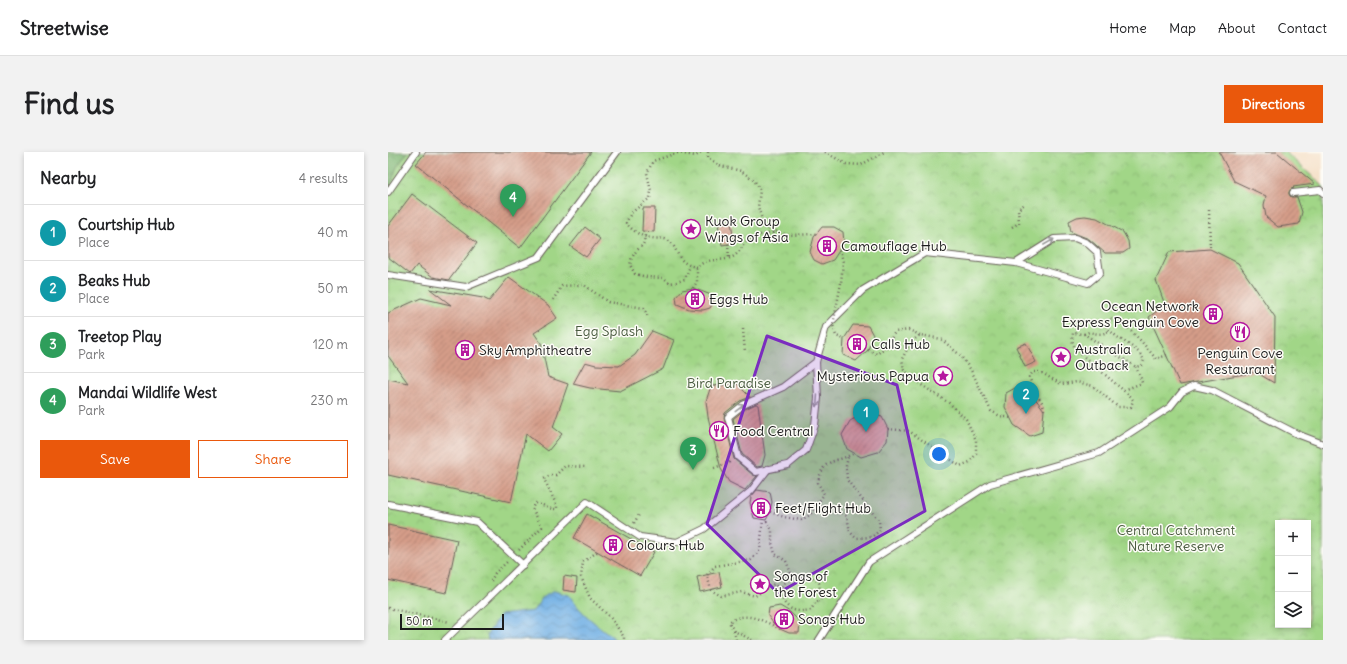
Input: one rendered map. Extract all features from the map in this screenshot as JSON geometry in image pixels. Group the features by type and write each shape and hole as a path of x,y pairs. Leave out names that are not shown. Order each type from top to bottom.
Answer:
{"lane":[{"path":"388,192 416,152"},
{"path":"388,275 466,287 540,257 617,152"},
{"path":"1293,193 1320,190 1323,193"},
{"path":"816,362 783,387 743,405 728,417 738,457 756,472 788,465 806,450 815,425 818,398 816,362 826,327 863,290 925,253 1016,263 1088,283 1100,273 1097,252 1086,243 1074,238 1054,238 1016,263"},
{"path":"819,640 869,562 990,484 1099,453 1170,407 1182,392 1194,386 1212,390 1297,434 1323,444"},
{"path":"445,640 587,502 640,537 677,542 704,529 751,491 768,470"},
{"path":"388,504 476,522 523,565"}],"path":[{"path":"697,267 690,266 681,261 674,247 665,239 645,237 633,232 626,223 631,213 650,198 651,191 647,173 653,161 677,154 696,156 701,152"},
{"path":"708,152 708,158 721,166 741,171 754,180 760,190 758,207 765,228 788,235 817,234"},
{"path":"825,152 846,164 861,166 883,152"},
{"path":"1012,227 1019,223 1018,209 1025,204"},
{"path":"1209,210 1210,248"},
{"path":"645,231 645,240 642,247 632,256 630,265 635,274 647,277 664,278 670,283 677,282 685,279 690,266"},
{"path":"693,288 697,282 697,267 703,261 729,259 737,255 749,240 760,235 770,234 774,231"},
{"path":"728,244 729,259"},
{"path":"840,249 843,262 841,283 833,325 836,336 844,339"},
{"path":"553,300 562,286 584,285 608,302 644,308 648,317"},
{"path":"1136,367 1142,365 1144,360 1141,354 1109,331 1105,324 1108,319 1114,319 1135,335 1156,359 1167,355"},
{"path":"743,329 744,352"},
{"path":"868,350 877,354 886,347 895,332 909,330 920,335 942,339 960,355 971,370 991,411 1000,416 1011,418"},
{"path":"1044,410 1043,404 1029,377 1033,372 1040,372 1061,384 1077,382 1093,386 1118,407 1131,407 1133,400 1124,390 1075,349 1072,340 1073,333 1084,334 1089,332 1103,334 1109,331"},
{"path":"1084,334 1136,367 1142,379 1142,383 1124,390"},
{"path":"888,429 909,431 960,466 970,462 976,454 976,440 966,419 949,403 917,382 904,370 902,359 911,342 920,335"},
{"path":"770,512 784,517 801,520 810,515 824,494 818,483 820,471 832,461 854,453"},
{"path":"817,504 830,513 842,513 847,516 850,532 856,538 872,537 880,530 879,522 847,480 846,466 848,456"},
{"path":"714,468 729,463 738,457"},
{"path":"764,520 772,530 772,543 775,554 786,561 791,573 801,578 812,577 819,583 821,599 815,603 811,610 799,612 791,611 782,600 780,590 775,584 770,585 755,596 742,592 721,596 711,590 707,574 715,566 751,560 760,550 764,520"},
{"path":"597,552 583,562 582,576 590,598 610,616 624,637 624,640"},
{"path":"780,590 791,573"},
{"path":"736,640 734,631 729,622 735,618 756,617 780,630"},
{"path":"734,631 752,640"}],"highlighted area":[{"path":"767,336 897,385 925,511 778,593 707,524"}],"green space":[{"path":"388,152 408,152 397,167 388,192"},
{"name":"Bird Paradise","path":"408,152 1285,152 1323,186 1323,640 388,640 388,192 397,167"}],"water":[{"path":"554,591 569,595 584,614 614,638 613,640 488,640 487,635 500,615 533,611 543,597"}],"building":[{"path":"426,152 591,152 520,248 416,164"},
{"path":"1219,152 1277,152 1315,184 1293,187 1294,188 1289,192 1291,197 1297,197 1302,212 1299,224 1278,227 1266,217 1264,205 1266,196 1234,181"},
{"path":"412,194 477,243 449,280 433,277 417,265 410,274 388,257 388,226"},
{"path":"643,208 655,208 654,232 642,231"},
{"path":"1085,216 1097,218 1123,232 1128,241 1129,249 1123,253 1105,253 1089,239 1071,232 1069,221 1077,217"},
{"path":"731,222 734,243 722,245 718,224"},
{"path":"585,227 600,239 586,257 570,246"},
{"name":"Camouflage Hub","path":"822,227 834,227 843,232 844,243 833,260 822,264 814,260 810,252 814,237"},
{"name":"Ocean Network Express Penguin Cove","path":"1210,249 1238,263 1275,317 1274,383 1256,372 1180,385 1149,317 1165,305 1156,280 1169,252"},
{"path":"509,277 548,305 557,318 534,333 541,343 548,377 568,384 553,427 562,434 548,451 526,434 511,502 388,475 388,379 408,383 388,356 388,313 421,298 451,305 430,289 483,298 489,301"},
{"name":"Eggs Hub","path":"693,288 711,295 714,301 710,308 703,310 689,309 677,304 676,297 682,290"},
{"name":"Calls Hub","path":"853,325 868,326 873,335 868,350 856,361 843,355 844,339"},
{"path":"652,331 674,340 663,369 620,391 590,388 573,384 585,362 596,365 619,366 635,355"},
{"path":"1026,343 1036,362 1025,367 1016,347"},
{"path":"737,384 750,397 740,401 725,413 724,418 734,459 753,475 757,476 745,490 729,482 721,469 708,417 706,401 711,386"},
{"path":"1015,388 1034,397 1044,410 1042,432 1030,436 1014,425 1005,407 1006,393"},
{"path":"756,404 758,405 765,455 762,466 757,467 742,454 733,419 745,409"},
{"path":"866,412 882,417 888,429 887,441 878,452 861,457 847,449 842,435 850,421"},
{"name":"Feet/Flight Hub","path":"757,490 770,492 772,502 770,512 766,520 754,518 750,503 751,497"},
{"name":"Colours Hub","path":"587,514 654,552 640,576 574,538"},
{"path":"388,525 457,540 446,593 388,580"},
{"path":"719,572 722,587 700,592 697,577"},
{"path":"564,576 577,578 576,592 563,590"},
{"name":"Songs Hub","path":"780,606 790,612 800,622 799,633 789,633 780,629 768,616 769,608"}],"place":[{"name":"Mandai Wildlife West","path":"513,217"},
{"name":"Kuok Group Wings of Asia","path":"691,229"},
{"name":"Camouflage Hub","path":"827,246"},
{"name":"Eggs Hub","path":"695,299"},
{"name":"Ocean Network Express Penguin Cove","path":"1213,314"},
{"name":"Penguin Cove Restaurant","path":"1240,332"},
{"name":"Calls Hub","path":"857,344"},
{"name":"Sky Amphitheatre","path":"465,350"},
{"name":"Australia Outback","path":"1061,357"},
{"name":"Mysterious Papua","path":"943,376"},
{"name":"Beaks Hub","path":"1026,414"},
{"name":"Food Central","path":"719,431"},
{"name":"Courtship Hub","path":"866,432"},
{"name":"Treetop Play","path":"693,470"},
{"name":"Feet/Flight Hub","path":"761,508"},
{"name":"Colours Hub","path":"613,545"},
{"name":"Songs of the Forest","path":"760,584"},
{"name":"Songs Hub","path":"784,619"}],"park label":[{"name":"Egg Splash","path":"609,331"},
{"name":"Central Catchment Nature Reserve","path":"1176,538"}]}
